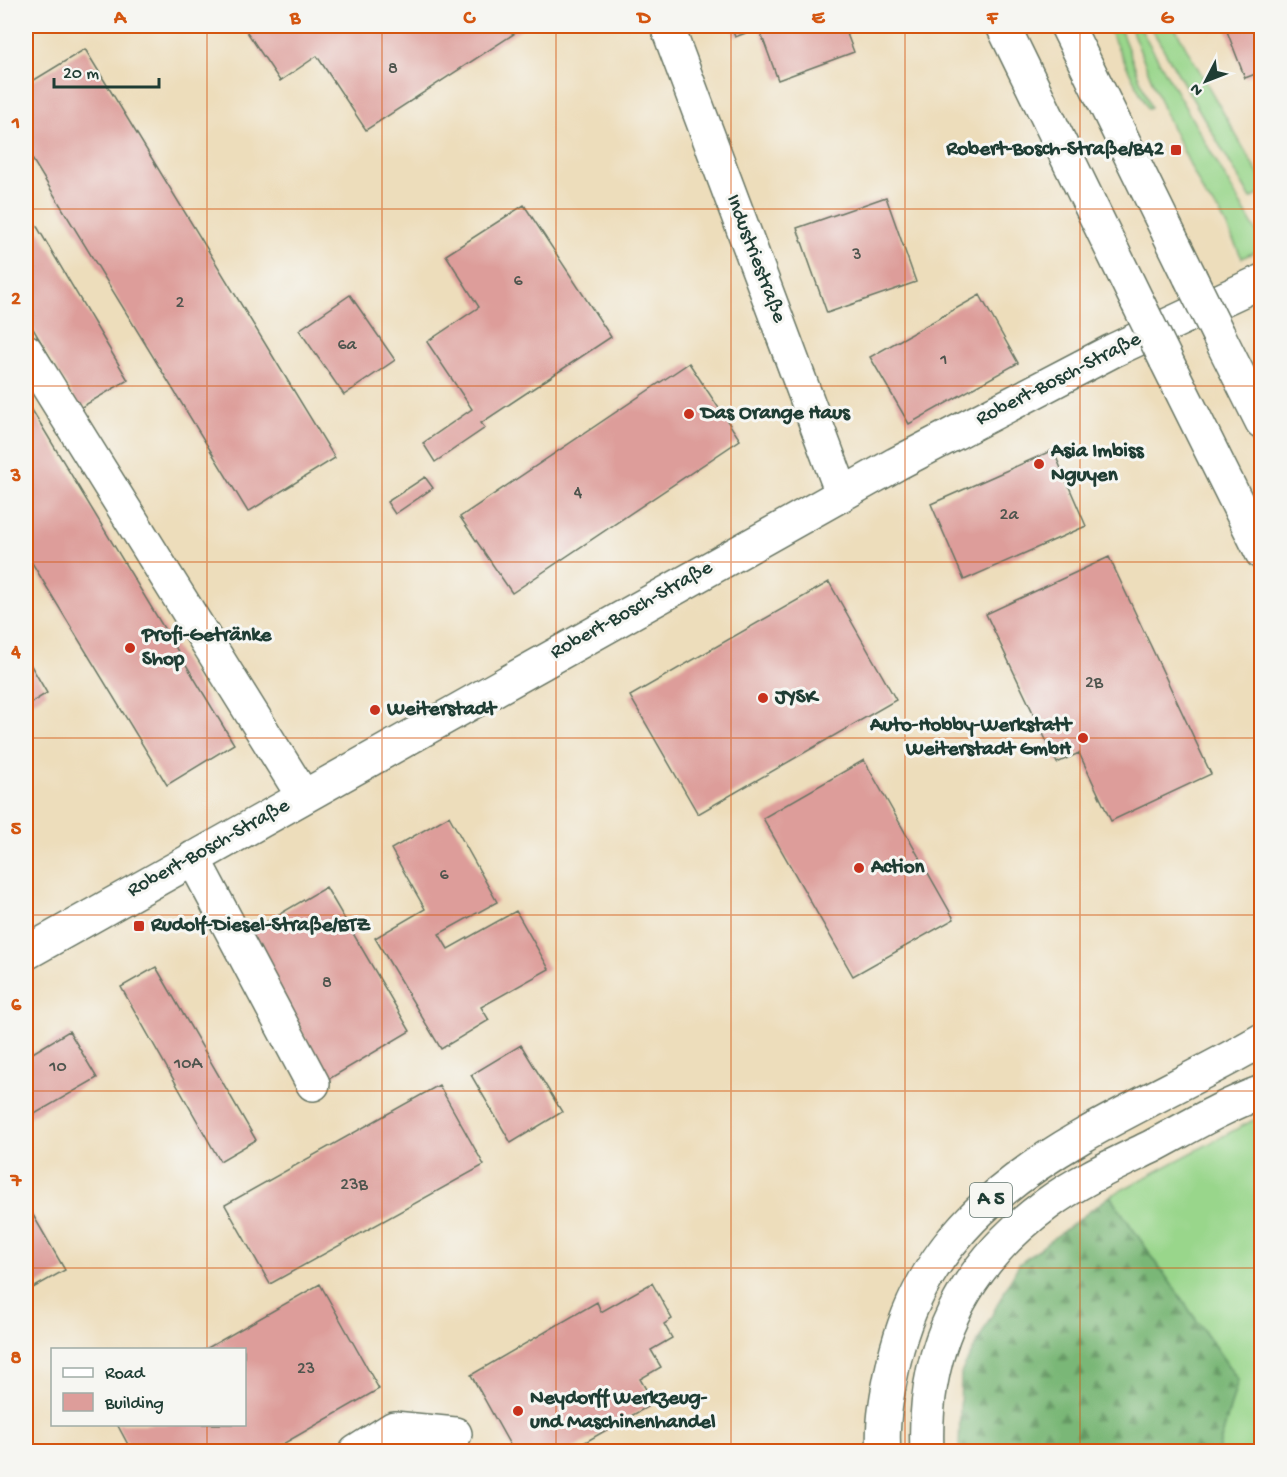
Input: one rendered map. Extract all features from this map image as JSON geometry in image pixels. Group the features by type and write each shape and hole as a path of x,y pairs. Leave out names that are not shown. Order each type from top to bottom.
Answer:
{"main road":[{"name":"Industriestraße","path":"668,26 842,493"},
{"path":"1003,26 1262,553"},
{"path":"1067,26 1262,422"},
{"name":"Robert-Bosch-Straße","path":"26,953 842,493 1068,374 1255,284"},
{"path":"26,351 303,796"},
{"path":"193,858 313,1084"},
{"name":"A 5","path":"884,1452 888,1386 900,1335 923,1282 966,1222 999,1192 1084,1134 1248,1048"},
{"path":"927,1452 928,1398 937,1358 949,1321 968,1285 990,1255 1018,1227 1048,1203 1103,1171 1262,1092"},
{"path":"356,1452 393,1428 455,1434"}],"green space":[{"path":"1107,26 1119,26 1151,108 1148,109"},
{"path":"1130,26 1139,26 1261,240 1261,249 1242,258 1220,213 1205,196 1165,113"},
{"path":"1150,26 1174,26 1261,179 1261,193 1251,199"},
{"path":"1261,1116 1261,1451 1218,1451 1238,1380 1110,1196"},
{"path":"1110,1196 1238,1380 1218,1451 959,1451 961,1373 1019,1264"}],"building":[{"path":"243,26 526,26 366,130 317,56 280,81"},
{"path":"731,26 844,26 854,52 778,80 759,28 735,37"},
{"path":"1225,26 1262,26 1262,83 1258,73 1245,78"},
{"path":"85,49 335,458 248,512 26,149 26,85"},
{"path":"886,197 916,282 827,313 797,228"},
{"path":"524,205 611,337 481,423 485,428 435,462 423,443 472,409 427,342 479,307 446,255"},
{"path":"26,208 128,380 80,408 26,317"},
{"path":"350,295 395,360 344,395 299,330"},
{"path":"980,295 1018,363 909,424 870,357"},
{"path":"689,363 740,440 512,593 460,517"},
{"name":"Profi-Getränke Shop","path":"26,400 234,744 167,785 26,553"},
{"path":"1053,450 1086,526 964,580 931,504"},
{"path":"425,477 433,488 395,514 387,502"},
{"path":"1109,557 1211,774 1111,821 1079,753 1057,763 986,614"},
{"name":"JYSK","path":"829,582 896,700 698,814 630,696"},
{"path":"26,657 47,693 26,706"},
{"name":"Action","path":"864,760 954,919 853,976 763,818"},
{"path":"449,816 497,902 439,934 448,949 516,911 549,969 481,1007 489,1020 441,1049 375,938 425,909 391,849"},
{"path":"326,887 410,1031 329,1079 244,935"},
{"path":"156,967 256,1140 220,1161 121,987"},
{"path":"69,1031 97,1078 26,1119 26,1057"},
{"path":"521,1045 562,1112 511,1143 471,1075"},
{"path":"439,1085 484,1165 270,1284 225,1205"},
{"path":"26,1203 65,1270 26,1292"},
{"path":"652,1283 672,1319 664,1324 672,1338 651,1350 661,1367 640,1379 654,1403 568,1452 514,1452 471,1375 597,1302 601,1312"},
{"path":"320,1284 379,1389 269,1452 132,1452 118,1426 246,1426 246,1348 208,1348"}],"place":[{"name":"Robert-Bosch-Straße/B42","path":"1176,150"},
{"name":"Das Orange Haus","path":"689,414"},
{"name":"Asia Imbiss Nguyen","path":"1039,464"},
{"name":"Profi-Getränke Shop","path":"130,648"},
{"name":"JYSK","path":"763,698"},
{"name":"Weiterstadt","path":"375,710"},
{"name":"Auto-Hobby-Werkstatt Weiterstadt GmbH","path":"1083,738"},
{"name":"Action","path":"859,868"},
{"name":"Rudolf-Diesel-Straße/BTZ","path":"139,926"},
{"name":"Neydorff Werkzeug- und Maschinenhandel","path":"518,1411"}]}
